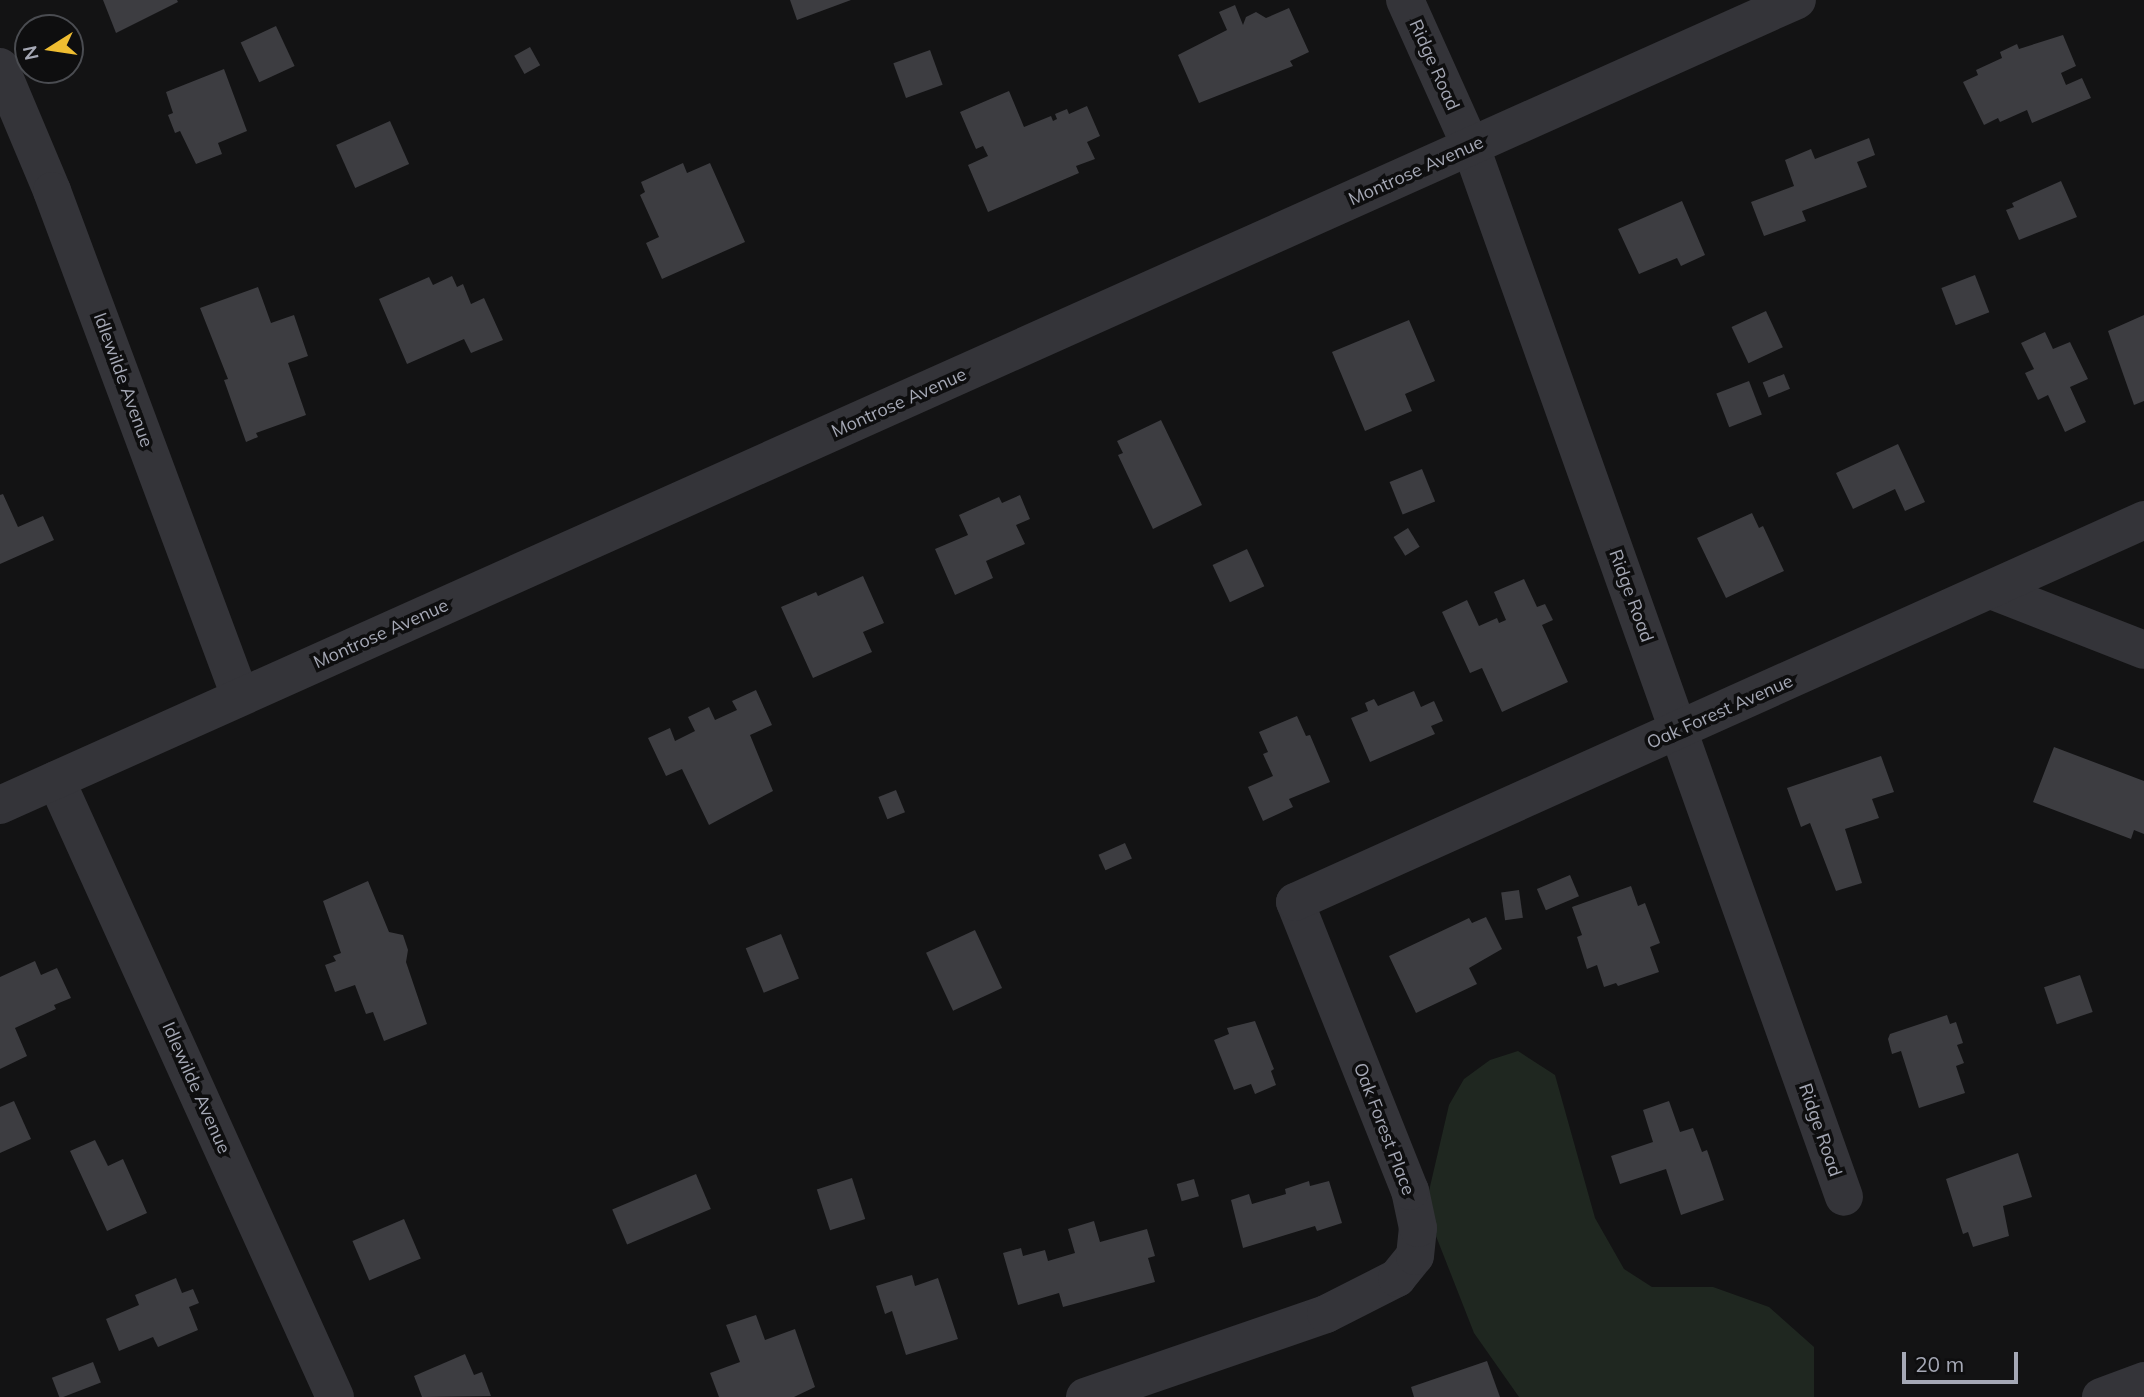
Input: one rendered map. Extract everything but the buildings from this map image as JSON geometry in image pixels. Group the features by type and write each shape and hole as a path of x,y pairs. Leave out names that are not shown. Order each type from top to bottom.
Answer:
{"street":[{"name":"Ridge Road","path":"1405,0 1471,147 1844,1197"},
{"name":"Montrose Avenue","path":"0,805 1797,0"},
{"name":"Idlewilde Avenue","path":"0,67 52,191 240,696"},
{"name":"Oak Forest Avenue","path":"1295,902 2144,520"},
{"path":"1990,590 2144,650"},
{"name":"Idlewilde Avenue","path":"56,780 335,1397"},
{"name":"Oak Forest Place","path":"1085,1397 1326,1314 1397,1278 1415,1256 1418,1228 1410,1191 1295,902"},
{"path":"2101,1397 2144,1381"}],"shaded area":[{"path":"1518,1051 1555,1075 1595,1218 1624,1269 1652,1287 1713,1287 1769,1307 1814,1347 1814,1397 1519,1397 1474,1333 1425,1208 1449,1105 1464,1079 1490,1060"}]}
